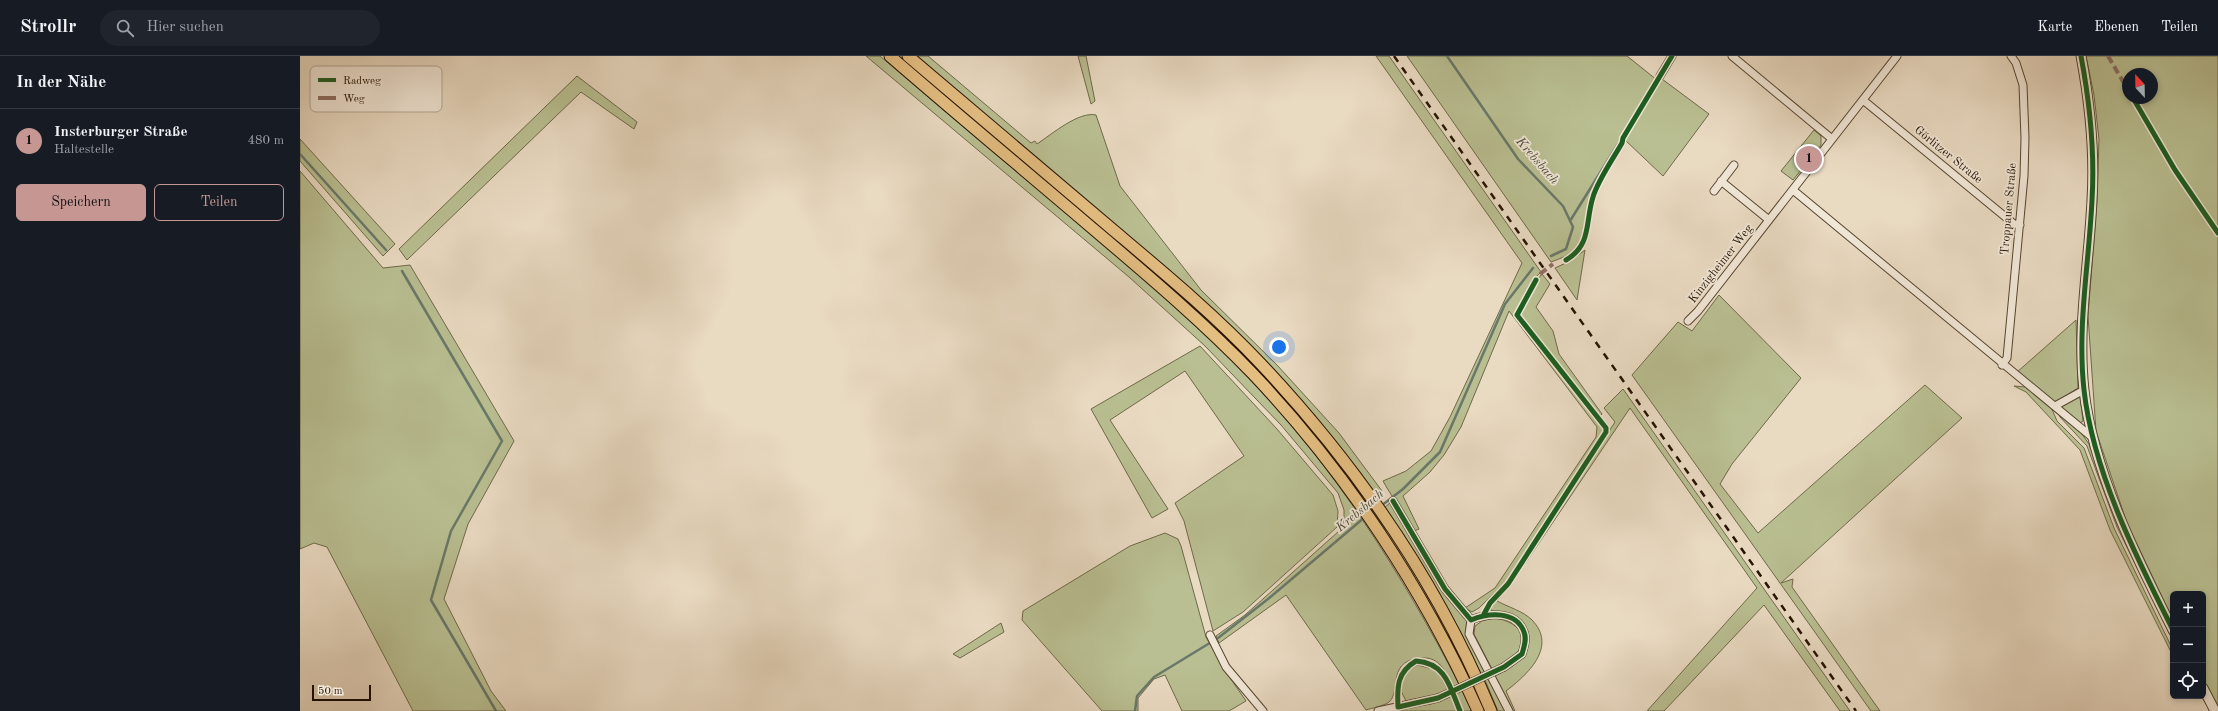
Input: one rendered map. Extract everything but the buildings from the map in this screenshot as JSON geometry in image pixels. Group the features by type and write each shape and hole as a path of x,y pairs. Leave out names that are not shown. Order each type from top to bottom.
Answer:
{"highway":[{"path":"890,56 1140,268 1211,333 1279,403 1360,504 1374,525 1439,629 1478,711"},
{"path":"908,56 1222,325 1287,393 1370,496 1385,517 1450,620 1491,711"}],"street":[{"path":"1660,76 1672,56"},
{"path":"1732,56 1832,140"},
{"name":"Kinzigheimer Weg","path":"1688,321 1698,311 1770,220 1897,56"},
{"name":"Troppauer Straße","path":"2002,365 2007,358 2024,176 2023,85 2016,63 2011,56"},
{"path":"2081,56 2088,95 2093,139 2092,200 2082,315 2084,390 2094,439 2122,525 2172,627"},
{"name":"Görlitzer Straße","path":"1863,100 2014,224 2020,225"},
{"path":"1714,190 1734,165"},
{"name":"Kinzigheimer Weg","path":"1721,181 1770,220"},
{"path":"1793,190 2002,365 2055,406 2094,439"},
{"path":"2055,406 2084,390"},
{"path":"1393,501 1445,589 1471,620 1469,634 1509,711"},
{"path":"1378,711 1438,698 1504,667 1522,654 1524,632 1518,623 1503,615 1484,614 1471,620"},
{"path":"1210,635 1226,667 1264,711"},
{"path":"2206,694 2215,711"}],"green space":[{"path":"866,56 880,56 1148,282 1200,329 1249,378 1310,448 1365,524 1414,602 1459,684 1453,687 1443,668 1435,661 1425,658 1413,659 1404,663 1399,669 1393,697 1389,702 1366,710 1286,595 1219,643 1216,636 1245,615 1339,531 1344,520 1344,510 1338,493 1281,425 1205,346 1129,277"},
{"path":"914,56 928,56 1031,143 1035,141 1037,144 1066,124 1082,116 1096,115 1120,186 1201,290 1277,365 1339,433 1382,491 1376,497 1272,370"},
{"path":"1078,56 1086,56 1095,101 1091,104"},
{"path":"1376,56 1389,56 1541,272 1534,279 1515,316 1605,429 1509,579 1479,608 1472,612 1465,608 1495,588 1596,437 1597,427 1509,311 1461,427 1444,455 1430,472 1403,496 1419,529 1414,531 1387,488 1383,481 1406,471 1431,451 1450,417 1522,263"},
{"path":"1407,56 1627,56 1657,80 1621,138 1620,145 1598,184 1588,209 1583,237 1580,244 1574,250 1551,262"},
{"path":"2086,56 2218,56 2218,709 2206,685 2206,591 2170,591 2170,614 2127,523 2096,431 2088,316 2097,200 2099,139 2094,95"},
{"path":"577,76 637,122 634,129 581,92 407,260 399,249"},
{"path":"1662,79 1709,114 1663,176 1625,140"},
{"path":"1814,130 1821,136 1821,145 1793,180 1781,171"},
{"path":"300,139 395,244 383,256 300,161"},
{"path":"300,171 383,268 410,265 514,441 468,524 444,599 491,691 506,711 413,711 327,547 314,543 300,549"},
{"path":"1585,250 1577,300 1555,268 1570,261"},
{"path":"1542,274 1550,284 1536,307 1553,331 1559,354 1602,414 1599,417 1521,315 1537,280"},
{"path":"1719,295 1801,378 1732,464 1720,484 1758,533 1925,385 1962,418 1781,583 1793,579 1792,587 1880,711 1871,711 1632,375 1678,322 1692,331"},
{"path":"2076,320 2078,388 2054,403 2016,373"},
{"path":"1200,346 1277,429 1333,495 1338,511 1337,527 1243,612 1213,631 1184,521 1175,503 1244,456 1185,371 1110,420 1168,509 1152,518 1091,409"},
{"path":"2014,386 2025,387 2051,407 2057,421 2084,448 2114,528 2170,644 2170,650 2110,530 2080,450 2026,392"},
{"path":"1623,389 1850,711 1840,711 1764,605 1664,711 1647,711 1757,588 1630,408 1510,586 1497,601 1520,612 1532,620 1539,630 1542,640 1541,650 1537,660 1523,677 1506,691 1515,711 1513,711 1495,676 1510,668 1519,660 1524,649 1527,632 1503,612 1491,611 1491,605 1510,584 1615,422 1604,408"},
{"path":"2080,396 2083,421 2080,423 2060,406"},
{"path":"2058,412 2079,430 2089,444 2119,527 2170,630 2170,635 2117,527 2087,446 2060,417"},
{"path":"1391,502 1468,619 1467,626 1487,672 1481,674 1438,591 1384,508"},
{"path":"1165,533 1178,539 1206,637 1224,669 1246,701 1229,711 1182,711 1165,675 1154,679 1138,698 1138,711 1102,711 1022,620 1023,611 1130,546"},
{"path":"1494,618 1501,619 1514,625 1522,634 1522,640 1521,647 1514,656 1505,663 1492,669 1474,634 1475,626 1482,621"},
{"path":"1001,623 1004,632 960,658 953,654"},
{"path":"1417,665 1437,670 1448,690 1437,695 1406,701 1400,689 1402,681 1407,672"},
{"path":"1490,678 1505,711 1498,711 1485,680"},
{"path":"1463,690 1473,711 1463,711 1456,694"},
{"path":"1452,696 1458,711 1385,711 1431,704"}],"waterway":[{"name":"Krebsbach","path":"1447,56 1518,159 1563,206 1573,227 1566,249 1551,256"},
{"path":"1570,221 1618,144"},
{"path":"300,154 386,250"},
{"name":"Krebsbach","path":"1381,506 1403,489 1440,452 1505,304 1533,268"},
{"path":"402,271 502,441 451,531 431,600 496,711"},
{"name":"Krebsbach","path":"1135,711 1137,696 1154,677 1218,638 1268,599 1365,517"}],"railway":[{"path":"1394,56 1856,711"}],"marked path":[{"path":"2108,56 2122,80"},
{"path":"1540,274 1553,264"}],"cycle path":[{"path":"1566,260 1574,254 1584,240 1593,197 1598,184 1622,143 1623,138 1672,56"},
{"path":"2081,56 2087,92 2093,164 2091,224 2084,295 2082,342 2084,390 2096,451 2106,482 2131,543 2172,627"},
{"path":"2136,104 2175,170 2218,233"},
{"path":"1484,614 1490,603 1508,584 1606,432 1606,428 1517,315 1536,280"},
{"path":"1393,501 1445,589 1471,620 1485,616 1501,615 1515,620 1520,625 1525,635 1525,643 1522,654 1504,667 1438,698 1398,707 1398,687 1405,670 1416,661 1434,666 1446,678 1450,685 1453,693 1460,711"}],"place":[{"name":"Insterburger Straße","path":"1809,159"}]}
